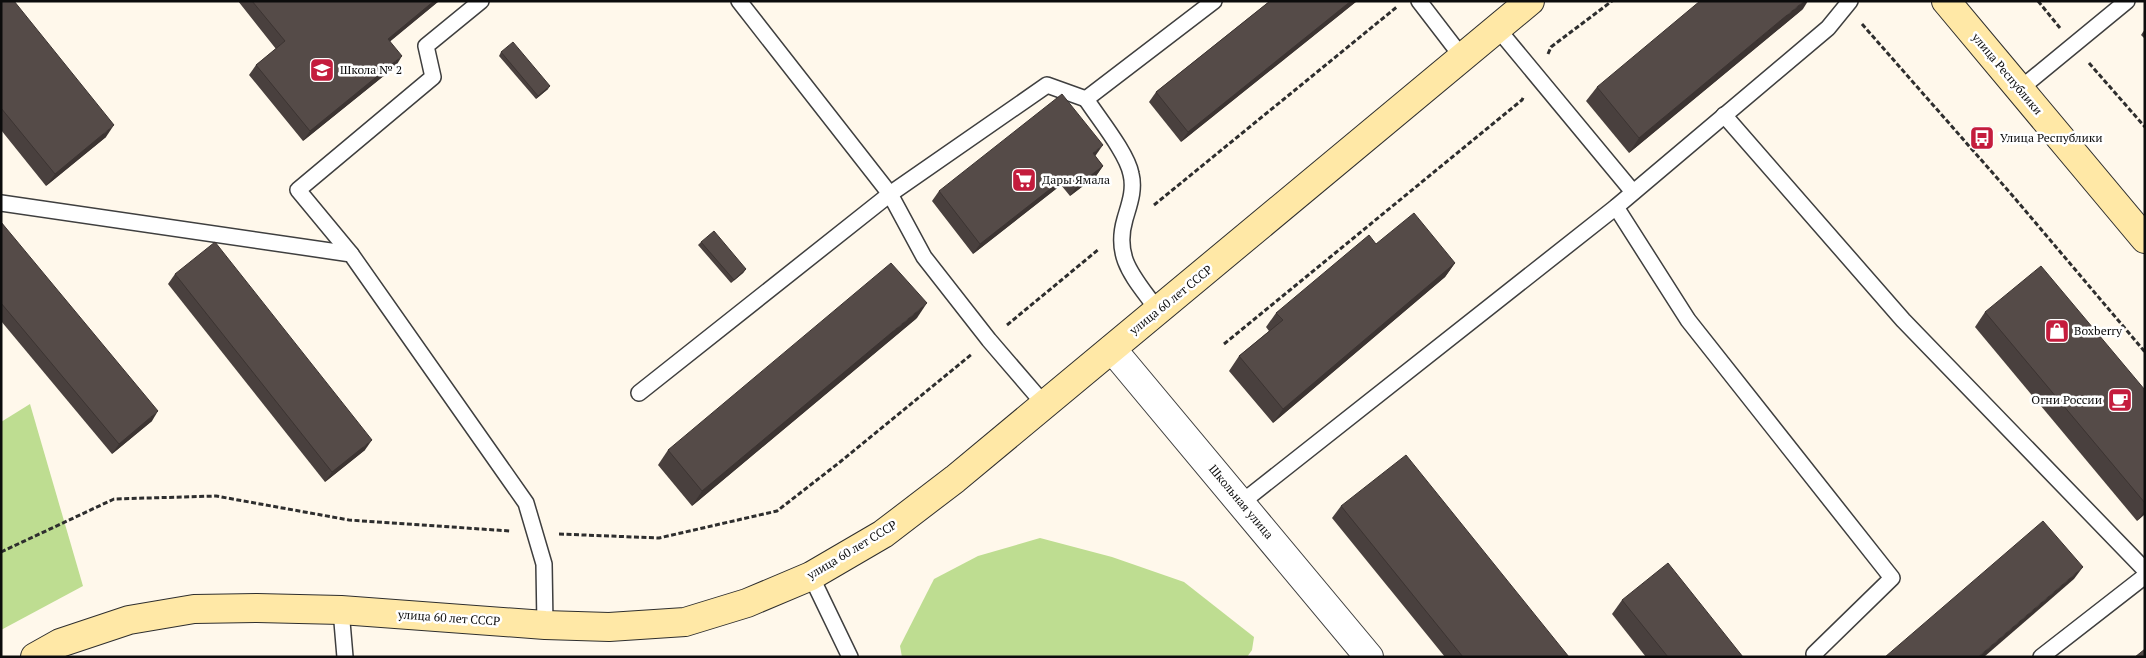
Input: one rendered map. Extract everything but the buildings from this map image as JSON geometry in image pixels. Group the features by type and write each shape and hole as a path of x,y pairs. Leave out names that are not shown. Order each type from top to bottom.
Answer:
{"main road":[{"name":"улица 60 лет СССР","path":"34,657 60,643 129,620 194,609 340,610 545,625 609,627 684,622 747,603 811,576 883,534 955,479 1530,1"},
{"name":"улица Республики","path":"1946,1 2145,239"}],"street":[{"name":"Школьная улица","path":"1112,349 1369,657"}],"lane":[{"path":"481,1 426,46 433,77 298,190 351,254 526,503 544,564 545,625"},
{"path":"739,1 890,194 924,257 989,340 1044,404"},
{"path":"1086,99 1214,1"},
{"path":"1419,1 1462,57"},
{"path":"2020,89 2127,1"},
{"path":"1241,503 1616,207 1828,28 1848,4"},
{"path":"1497,28 1632,192"},
{"path":"639,393 890,194 1047,85 1086,99 1125,160 1131,174 1132,192 1122,231 1121,247 1125,264 1158,311"},
{"path":"1724,115 1903,320 2145,570"},
{"path":"1,203 351,254"},
{"path":"1616,207 1688,320 1892,578 1814,654 1816,657"},
{"path":"811,576 850,657"},
{"path":"2040,657 2145,576"},
{"path":"340,610 345,657"}],"path":[{"path":"1,552 114,499 216,496 349,520 534,533 659,538 777,511 840,462 1404,1"},
{"path":"1224,344 1522,100 1551,48 1612,1"},
{"path":"1848,4 2145,352"}],"green space":[{"path":"30,404 83,586 1,630 1,422"},
{"path":"1040,538 1112,557 1184,582 1254,637 1252,650 1247,657 902,657 900,646 934,579 978,556"}],"place":[{"name":"Школа № 2","path":"322,70"},
{"name":"Улица Республики","path":"1982,138"},
{"name":"Дары Ямала","path":"1024,180"},
{"name":"Boxberry","path":"2057,331"},
{"name":"Огни России","path":"2120,400"}]}
